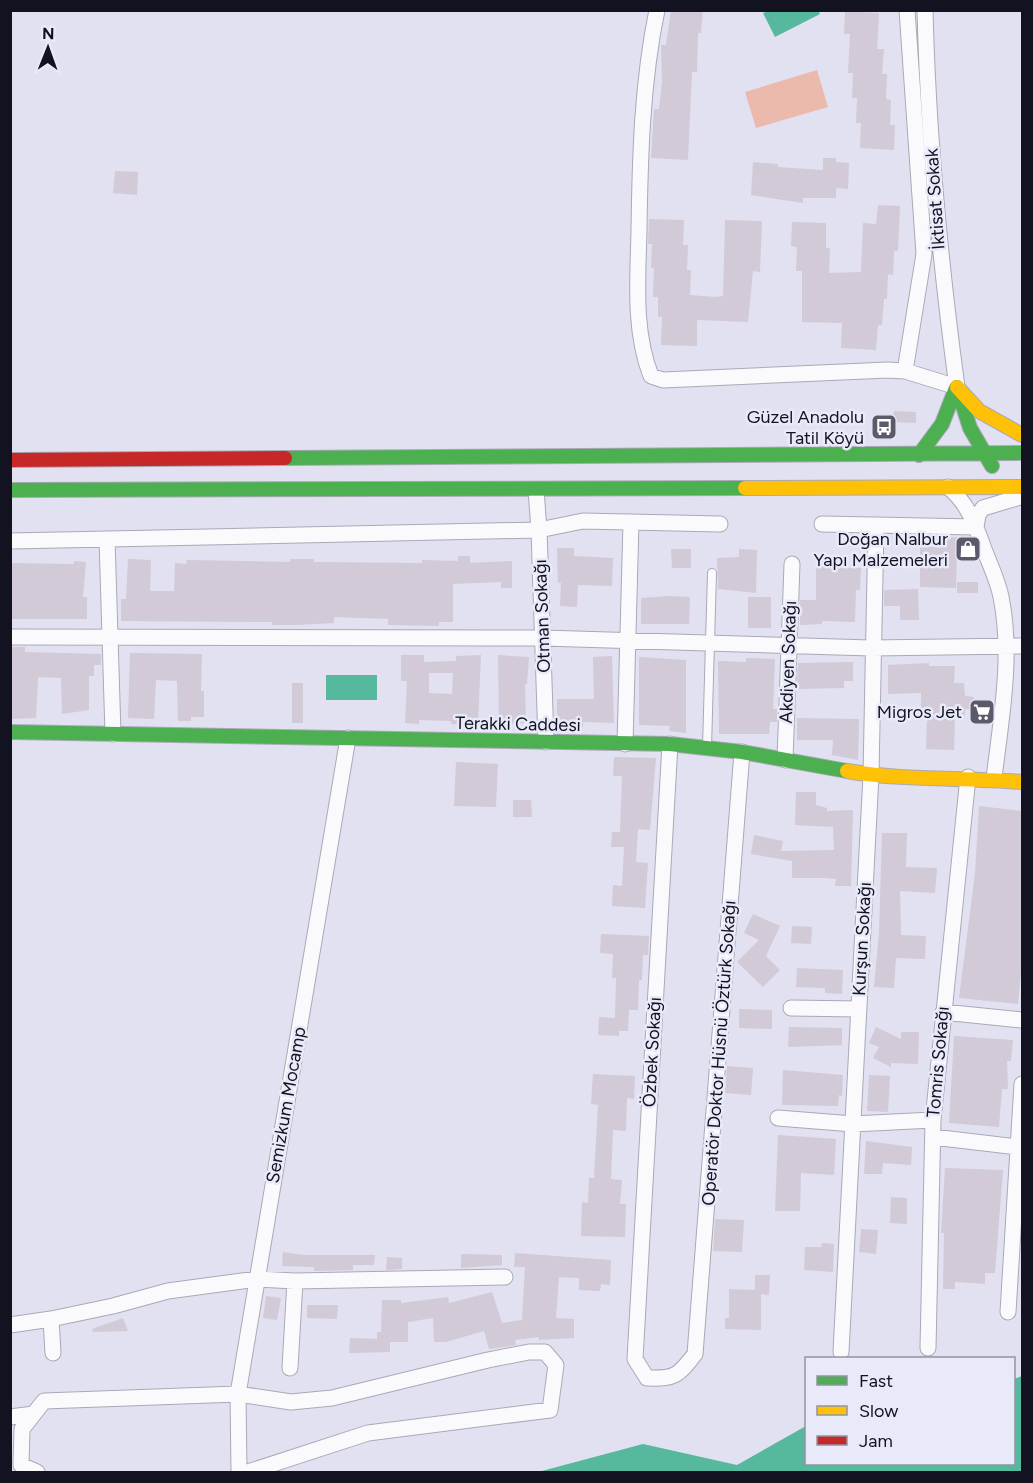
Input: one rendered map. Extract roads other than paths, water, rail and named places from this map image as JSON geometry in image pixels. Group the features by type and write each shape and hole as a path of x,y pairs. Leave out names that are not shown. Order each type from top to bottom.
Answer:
{"main road":[{"path":"957,387 979,411 1023,435"},
{"path":"957,387 963,416 983,454 1016,488"},
{"path":"919,455 949,415 957,387"},
{"path":"10,460 1023,453"},
{"path":"10,490 1016,488"},
{"name":"Terakki Caddesi","path":"10,732 670,744 742,752 871,775 994,778 1023,782"}],"street":[{"path":"657,10 648,55 640,191 638,288 645,359 651,376 663,380 904,371 957,387"},
{"path":"904,371 924,254 907,10"},
{"name":"İktisat Sokak","path":"925,10 928,102 940,261 957,387"},
{"path":"948,487 964,502 976,527 1000,594 1006,673 994,778"},
{"name":"Otman Sokağı","path":"536,490 540,530 546,742"},
{"path":"976,527 982,508 1002,500 1023,496"},
{"path":"10,541 540,530 583,521 720,524"},
{"path":"625,744 631,522"},
{"path":"822,524 976,527"},
{"name":"Kurşun Sokağı","path":"841,1352 871,775 876,525"},
{"path":"106,539 113,734"},
{"name":"Akdiyen Sokağı","path":"784,760 792,564"},
{"path":"10,637 543,638 872,648 1023,646"},
{"name":"Semizkum Mocamp","path":"239,1473 238,1394 348,738"},
{"name":"Özbek Sokağı","path":"670,744 635,1359 647,1378 669,1378 681,1373 695,1354"},
{"name":"Operatör Doktor Hüsnü Öztürk Sokağı","path":"695,1354 742,752"},
{"name":"Tomris Sokağı","path":"928,1348 933,1120 942,1012 968,777"},
{"path":"791,1008 859,1009"},
{"path":"942,1012 1023,1020"},
{"path":"1008,1312 1023,1084"},
{"path":"778,1118 853,1124 933,1120"},
{"path":"933,1137 1018,1147"},
{"path":"10,1325 113,1306 168,1291 257,1279 295,1281 505,1277"},
{"path":"290,1368 295,1281"},
{"path":"51,1319 53,1353"},
{"path":"37,1473 21,1465 22,1429 44,1401 238,1394 291,1402 332,1398 444,1369 529,1352 544,1352 556,1365 550,1410 368,1433 248,1473"},
{"path":"10,1417 34,1414"}],"lane":[{"path":"707,748 712,642 712,573"}],"place":[{"name":"Güzel Anadolu Tatil Köyü","path":"884,427"},
{"name":"Doğan Nalbur Yapı Malzemeleri","path":"968,549"},
{"name":"Migros Jet","path":"982,712"}]}
